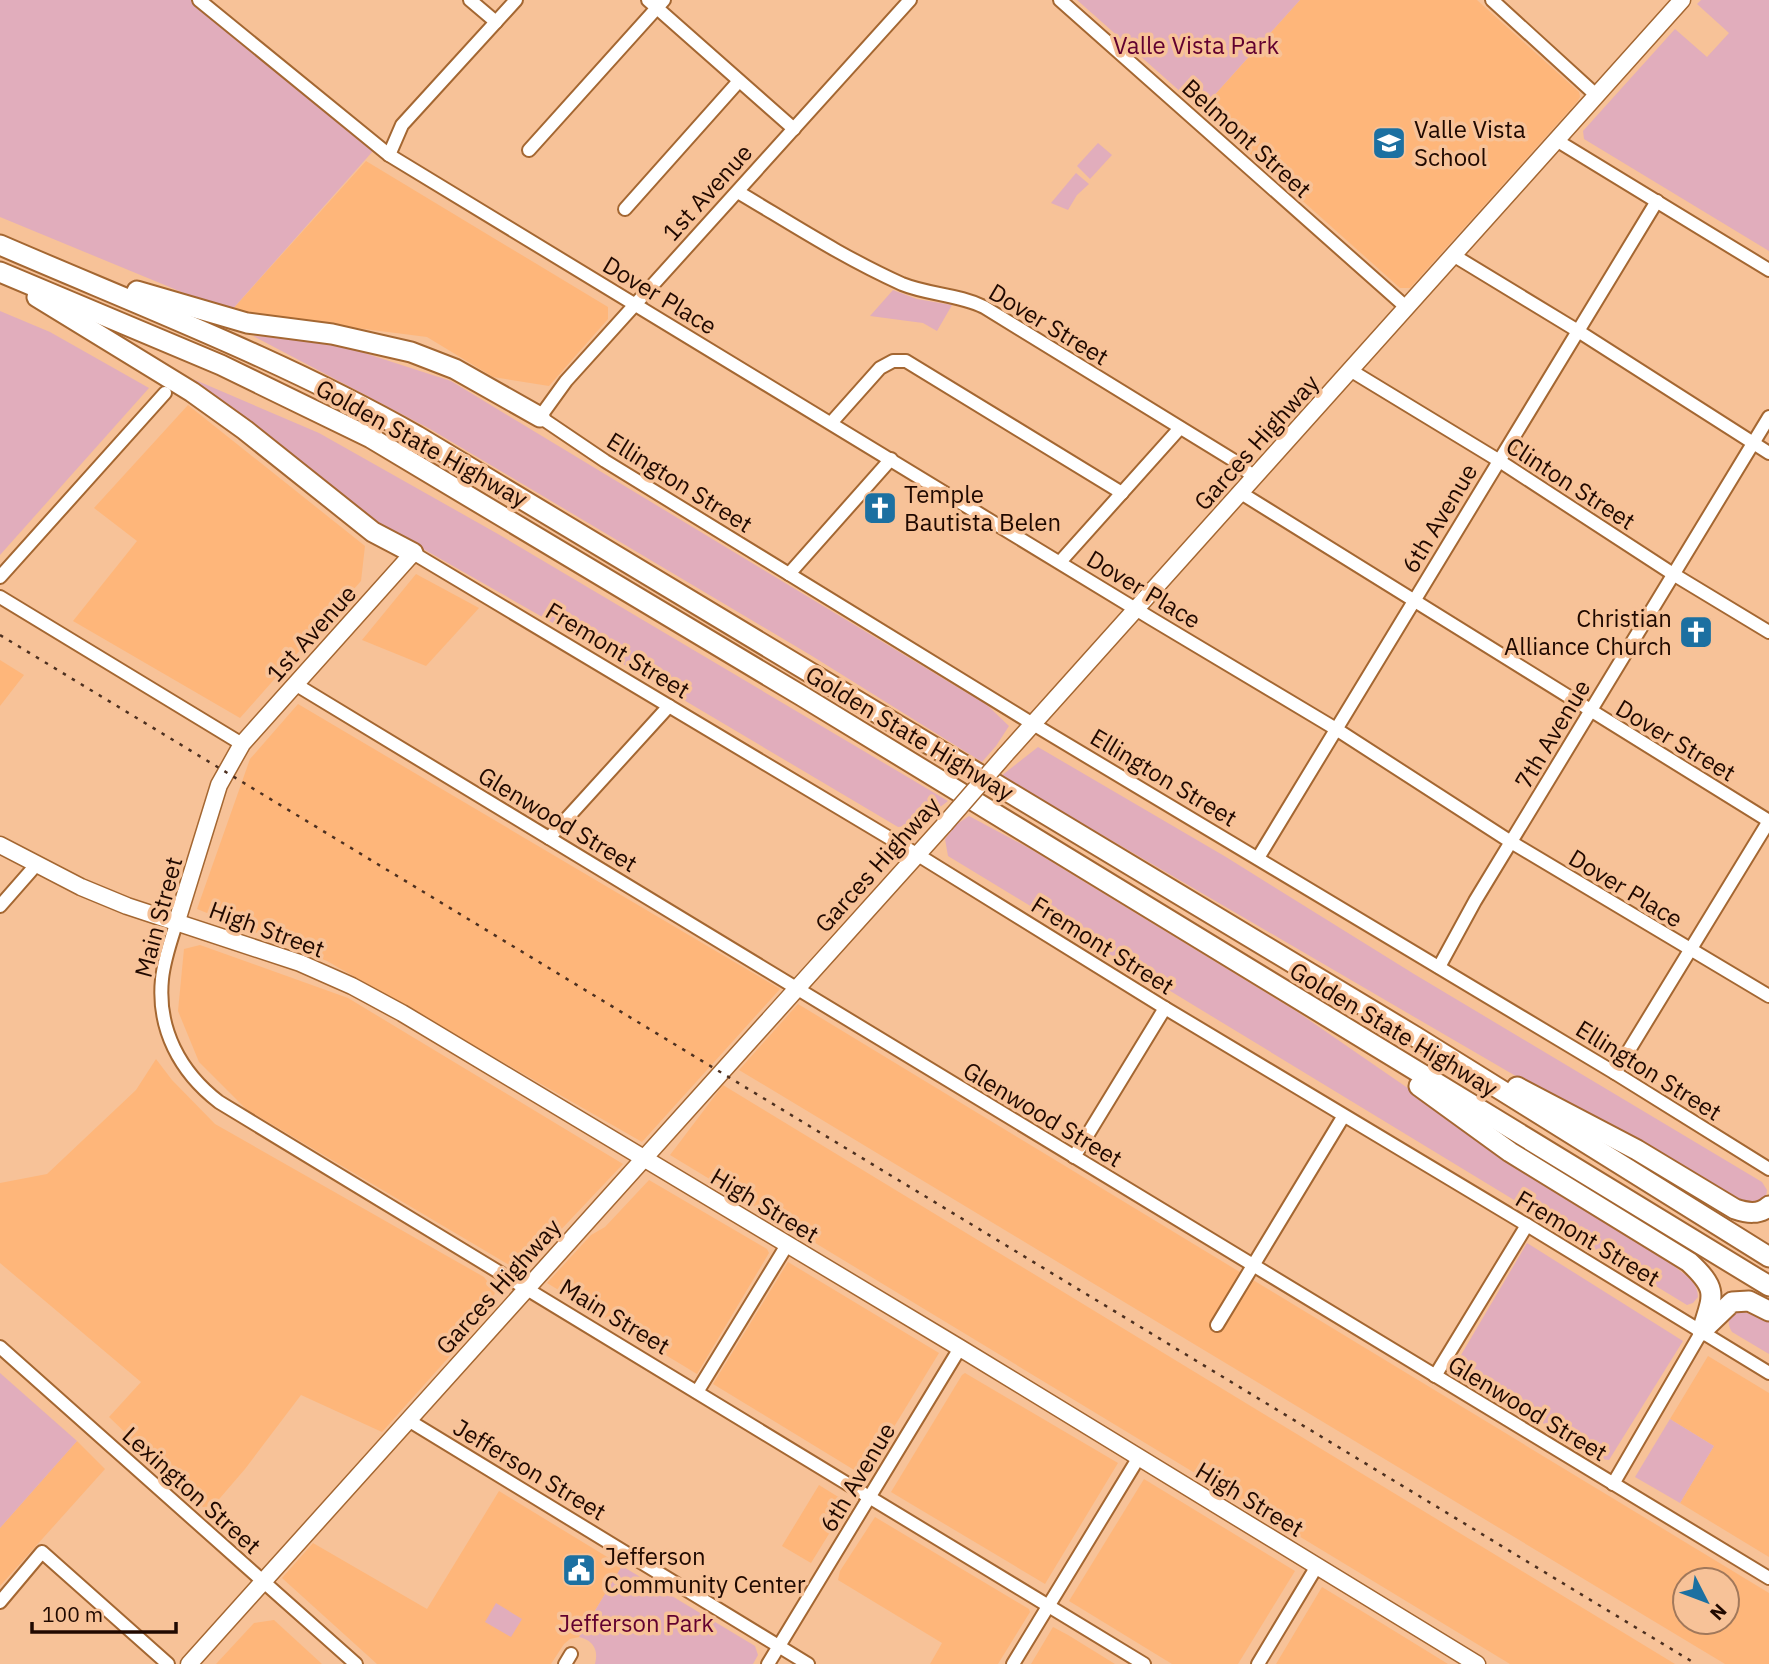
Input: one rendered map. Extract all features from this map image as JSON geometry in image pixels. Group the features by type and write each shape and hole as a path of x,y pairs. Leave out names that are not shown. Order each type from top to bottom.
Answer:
{"highway":[{"name":"Golden State Highway","path":"0,245 252,352 377,413 1416,1037 1769,1257"},
{"path":"22,255 247,323 332,334 411,352 456,369 540,416"},
{"name":"Golden State Highway","path":"0,274 221,365 371,438 778,682 1769,1286"},
{"path":"0,274 182,385 245,430 373,532 413,553"},
{"path":"1332,1020 1510,1152 1689,1262 1707,1281 1712,1292 1702,1331"},
{"path":"1416,1037 1629,1145 1735,1209 1754,1213 1764,1211 1769,1206"},
{"path":"1702,1331 1732,1302 1749,1301 1769,1311"}],"main road":[{"name":"Garces Highway","path":"189,1664 795,988 918,855 1682,0"},
{"name":"1st Avenue","path":"242,744 413,553"},
{"name":"Main Street","path":"177,921 219,785 242,744"},
{"name":"High Street","path":"0,845 36,865 116,901 300,963 352,986 402,1013 960,1348 1477,1664"}],"street":[{"name":"Dover Place","path":"199,0 388,155 1336,729 1511,842 1769,996"},
{"path":"470,0 496,22"},
{"path":"388,155 402,125 516,0"},
{"name":"1st Avenue","path":"540,416 566,381 910,0"},
{"name":"Belmont Street","path":"1060,0 1406,307"},
{"path":"1492,0 1597,95"},
{"path":"529,150 656,3 739,82 794,129"},
{"path":"625,209 739,82"},
{"path":"1556,140 1769,270"},
{"name":"Dover Street","path":"737,191 859,264 915,289 975,303 1233,460 1254,477"},
{"name":"6th Avenue","path":"1258,858 1657,201"},
{"path":"1453,255 1769,453"},
{"path":"831,423 880,368 893,361 906,361 1122,493"},
{"name":"Clinton Street","path":"1350,370 1498,460 1674,575 1769,632"},
{"path":"0,577 165,393"},
{"name":"Ellington Street","path":"540,416 604,461 1033,724 1615,1073 1769,1169"},
{"name":"7th Avenue","path":"1438,967 1769,417"},
{"path":"1060,562 1180,428"},
{"path":"789,574 891,459"},
{"name":"Dover Street","path":"1241,493 1769,821"},
{"name":"Fremont Street","path":"413,553 918,855 1343,1117 1527,1225 1769,1373"},
{"path":"0,597 242,744"},
{"name":"Glenwood Street","path":"295,684 1769,1578"},
{"path":"549,838 669,706"},
{"path":"1615,1073 1769,821"},
{"path":"0,906 5,893 36,865"},
{"name":"Main Street","path":"177,921 164,966 161,1000 170,1040 192,1079 228,1108 1144,1664"},
{"path":"1074,1157 1164,1008"},
{"path":"1217,1325 1343,1117"},
{"path":"1435,1376 1527,1225"},
{"path":"696,1392 787,1245"},
{"path":"1614,1484 1702,1331"},
{"name":"Lexington Street","path":"0,1347 356,1664"},
{"name":"6th Avenue","path":"768,1664 960,1348"},
{"name":"Jefferson Street","path":"408,1420 808,1664"},
{"path":"1013,1664 1139,1457"},
{"path":"0,1602 42,1552 168,1664"},
{"path":"1258,1664 1317,1566"}],"shaded area":[{"name":"Valle Vista School","path":"1300,0 1477,0 1579,92 1577,102 1410,288 1400,288 1201,110"},
{"path":"366,161 608,307 608,319 549,386 493,377 427,337 230,312"},
{"path":"188,405 365,546 361,581 240,718 73,621 137,541 94,508"},
{"path":"416,574 479,608 426,666 362,640"},
{"path":"0,660 24,675 0,706"},
{"path":"298,704 780,989 642,1142 327,961 197,909 250,759"},
{"path":"200,945 348,998 623,1164 521,1272 246,1109 199,1062 178,1011 184,949"},
{"path":"798,1004 1724,1566 1671,1566 1671,1631 739,1070"},
{"path":"156,1059 172,1080 215,1124 484,1277 495,1292 490,1311 382,1432 301,1395 245,1469 208,1512 109,1417 141,1382 0,1263 0,1183 47,1174 136,1090"},
{"path":"723,1085 1675,1664 1510,1664 670,1155"},
{"path":"649,1180 767,1249 769,1253 697,1374 547,1283 591,1235 605,1227"},
{"path":"788,1262 939,1353 864,1476 713,1384"},
{"path":"1708,1356 1769,1393 1769,1557 1680,1503 1714,1446 1670,1419"},
{"path":"965,1373 1118,1463 1045,1584 891,1492"},
{"path":"77,1441 105,1469 0,1586 0,1528"},
{"path":"1144,1479 1295,1571 1238,1664 1172,1664 1069,1601"},
{"path":"819,1485 848,1503 811,1563 782,1546"},
{"path":"499,1491 622,1566 579,1637 564,1644 551,1664 377,1664 282,1578 313,1543 427,1609"},
{"path":"875,1517 1029,1609 1030,1612 998,1664 930,1664 942,1643 838,1580 840,1571"},
{"path":"1741,1576 1769,1593 1769,1664 1725,1664 1679,1636 1741,1636"},
{"path":"1322,1587 1383,1624 1448,1664 1276,1664"},
{"path":"274,1620 322,1664 216,1664 254,1623"},
{"path":"1053,1627 1068,1635 1115,1664 1031,1664"}],"green space":[{"path":"0,0 191,0 373,151 230,312 0,217"},
{"name":"Valle Vista Park","path":"1077,0 1300,0 1201,110"},
{"path":"1701,0 1769,0 1769,251 1584,139 1583,131 1675,29 1707,57 1729,33 1697,4"},
{"path":"1098,143 1112,155 1090,179 1077,166"},
{"path":"1076,173 1089,184 1077,195 1068,210 1051,203"},
{"path":"893,290 917,299 952,305 937,331 923,323 870,316"},
{"path":"0,311 50,332 149,388 0,555"},
{"path":"253,336 299,339 352,349 451,381 987,705 1009,726 982,762 812,656 430,429"},
{"path":"193,379 319,433 498,534 948,801 917,825 898,827 574,635 374,521"},
{"path":"1038,747 1226,857 1414,974 1762,1182 1767,1190 1766,1197 1759,1202 1743,1201 1709,1185 1543,1092 1001,776"},
{"path":"969,816 1029,848 1296,1011 1428,1102 1483,1144 1674,1266 1693,1283 1698,1297 1687,1305 948,856 945,839 957,824"},
{"path":"1527,1243 1683,1341 1609,1460 1600,1459 1460,1371 1458,1360"},
{"path":"1742,1311 1769,1322 1769,1354 1732,1332 1730,1318"},
{"path":"0,1373 77,1441 0,1528"},
{"path":"1670,1419 1714,1446 1680,1503 1635,1477"},
{"name":"Jefferson Park","path":"622,1566 755,1646 758,1655 753,1664 595,1664 594,1646 579,1637"},
{"path":"496,1603 522,1619 511,1637 485,1622"}],"railway":[{"path":"0,635 1696,1664"}],"place":[{"name":"Valle Vista School","path":"1389,143"},
{"name":"Temple Bautista Belen","path":"880,508"},
{"name":"Christian Alliance Church","path":"1696,632"},
{"name":"Jefferson Community Center","path":"579,1570"}]}
